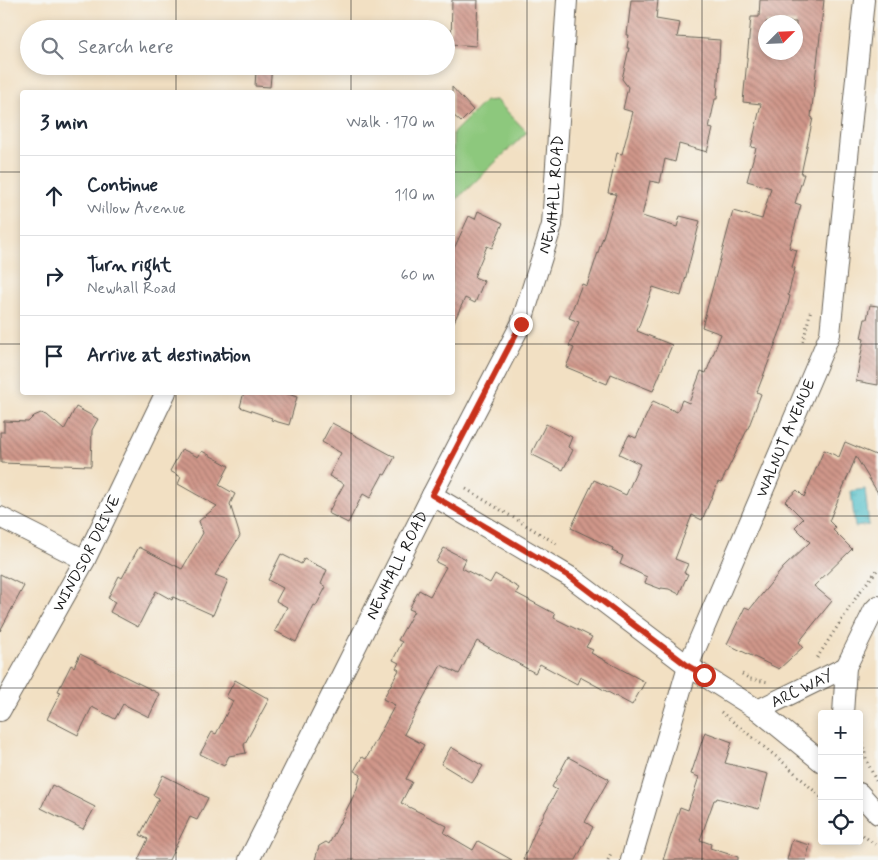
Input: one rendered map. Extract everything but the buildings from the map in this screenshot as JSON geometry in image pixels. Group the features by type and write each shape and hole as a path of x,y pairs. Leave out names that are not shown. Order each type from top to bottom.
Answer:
{"street":[{"name":"NEWHALL ROAD","path":"249,860 432,495 521,324 552,225 567,0"},
{"name":"WALNUT AVENUE","path":"631,860 688,666 830,334 864,0"},
{"name":"WINDSOR DRIVE","path":"0,711 85,560 165,395"},
{"path":"432,495 572,578 688,666 758,710 818,759"},
{"path":"0,517 85,560"},
{"name":"ARC WAY","path":"844,710 846,667 874,610 878,606"},
{"name":"ARC WAY","path":"758,710 846,667"},
{"path":"863,797 878,814"}],"path":[{"path":"803,344 812,305"},
{"path":"466,489 559,545"},
{"path":"717,710 784,763 818,794"},
{"path":"863,744 866,759 878,784"},
{"path":"863,835 878,848"}],"green space":[{"path":"496,100 527,132 455,200 455,131 485,101"}],"water":[{"path":"865,489 869,525 855,527 851,491"}],"route":[{"path":"521,324 432,495 572,578 688,666 704,675"}]}
